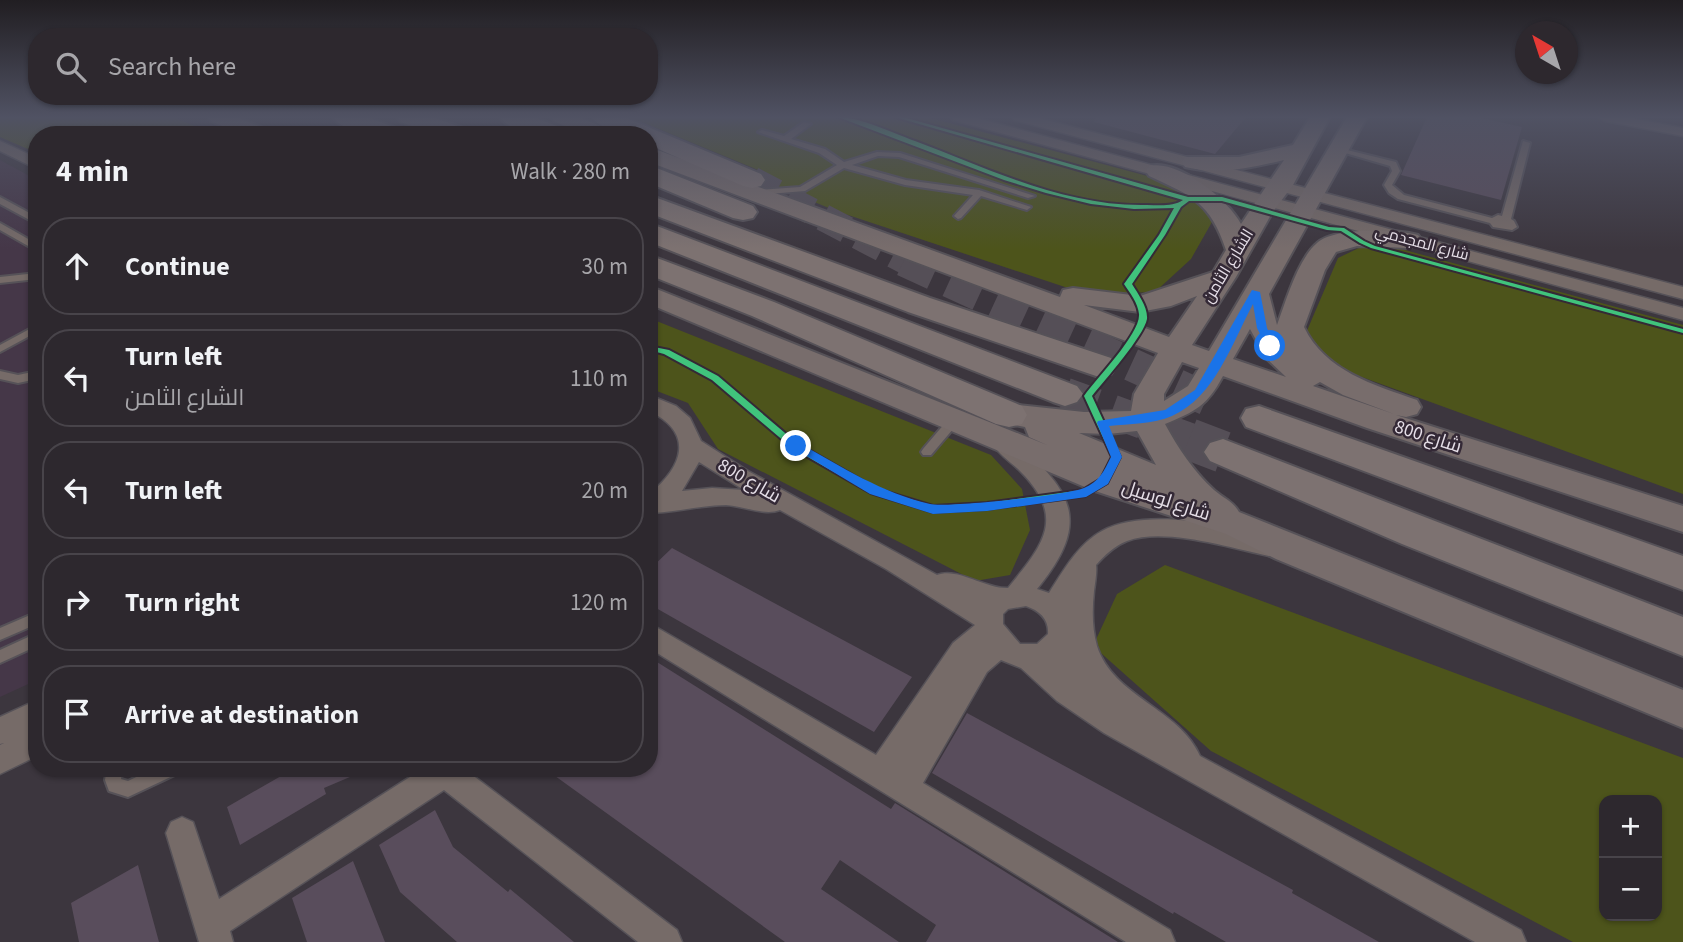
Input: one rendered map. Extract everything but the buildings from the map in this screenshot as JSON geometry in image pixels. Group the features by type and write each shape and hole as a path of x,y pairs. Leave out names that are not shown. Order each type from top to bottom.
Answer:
{"highway":[{"path":"700,161 752,187"},
{"path":"658,177 1022,329 1090,363 919,305 658,207"},
{"path":"658,236 1065,394"},
{"path":"658,268 763,309 999,423"},
{"path":"1259,418 1683,573"},
{"path":"1223,453 1417,533 1683,637"}],"street":[{"path":"671,161 752,187 825,220 1011,286 1175,349"},
{"name":"شارع المجدمي","path":"1117,161 1157,172 1310,202 1504,231 1683,293"},
{"name":"شارع المجدمي","path":"1189,161 1275,193"},
{"path":"1193,162 1240,164 1253,161"},
{"name":"الشارع الثامن","path":"1146,419 1149,394 1293,161"},
{"name":"الشارع الثامن","path":"999,423 1102,423 1146,419 1169,413 1199,393 1333,161"},
{"path":"1157,172 1200,191 1218,205 1232,227 1239,250"},
{"name":"شارع المجدمي","path":"1310,202 1409,240 1683,314"},
{"path":"1409,240 1355,238 1327,247 1320,256 1290,327 1298,346 1315,365 1334,377 1385,400 1645,492 1683,512"},
{"path":"1011,286 1110,302 1140,304 1161,300 1223,277"},
{"path":"1255,292 1262,328 1279,357 1307,378 1351,401 1378,420"},
{"name":"شارع لوسيل","path":"658,298 955,419 999,423 1104,481 1238,525 1289,549 1683,709"},
{"name":"شارع 800","path":"1175,349 1378,420 1683,519"},
{"path":"658,407 678,417 688,431 692,446 688,467 675,487 658,500"},
{"path":"1146,419 1177,471 1203,499 1238,525"},
{"path":"999,423 1203,499"},
{"path":"891,781 976,664 999,618 1041,569 1056,540 1059,510 1053,492 999,423"},
{"name":"شارع 800","path":"692,446 728,471 999,618"},
{"name":"شارع 800","path":"658,504 736,495 806,513"},
{"path":"1053,608 1087,557 1119,533 1151,527 1289,549"},
{"path":"1087,557 1077,607 1079,630 1086,655 1118,698 1166,734 1191,766"},
{"path":"1036,598 1053,608 1062,624 1063,632 1057,646 1044,654 1017,654 999,618 1036,598"},
{"path":"658,639 1158,942"},
{"path":"1057,646 1082,684 1114,724"},
{"path":"1027,656 1067,692 1114,724 1509,942"},
{"path":"0,731 28,717"},
{"path":"0,760 28,746"},
{"path":"183,833 213,933 434,777"},
{"path":"450,777 665,942"}],"lane":[{"path":"837,161 905,182 979,193 1027,207"},
{"path":"752,187 782,193 810,186 843,165 855,161"},
{"path":"919,161 1031,196"},
{"path":"1381,161 1393,164 1396,171 1388,185 1401,197 1493,221 1498,218 1504,231"},
{"path":"1504,231 1521,161"},
{"path":"810,186 807,196 810,206 825,220"},
{"path":"958,216 979,193"},
{"path":"0,200 28,216"},
{"path":"0,212 11,207"},
{"path":"0,226 28,243"},
{"path":"0,280 28,277"},
{"path":"0,349 28,333"},
{"path":"0,375 18,379 28,377"},
{"path":"927,452 955,419"},
{"path":"0,634 28,622"},
{"path":"0,657 28,643"},
{"path":"114,777 115,785 128,789 156,777"}],"shaded area":[{"path":"2,161 28,175 28,684 0,697"}],"green space":[{"path":"736,161 1091,161 1203,191 1212,222 1191,259 1155,292 1086,294 836,211 759,179 763,172"},
{"path":"1363,246 1401,249 1683,325 1683,494 1326,364 1306,333 1338,258"},
{"path":"658,322 991,455 1022,489 1030,530 1010,575 975,581 718,449 688,403 658,391"},
{"path":"1165,565 1683,758 1683,942 1573,942 1211,751 1093,646 1117,594"}],"tunnel":[{"path":"752,180 906,261"},
{"path":"906,261 1215,403"},
{"path":"1065,394 1194,441"},
{"path":"1189,439 1223,452"}],"cycle path":[{"path":"961,161 1048,192 1091,202 1134,207 1178,206"},
{"path":"1053,161 1188,199"},
{"path":"658,350 715,378 795,446 874,491 933,509 987,506 1085,493 1104,481 1116,457 1088,396 1141,325 1142,309 1128,284 1162,235 1178,206 1188,199 1222,199 1329,229 1342,229 1373,247 1683,331"}],"route":[{"path":"796,446 874,491 933,509 987,506 1086,493 1104,481 1116,457 1102,423 1146,419 1169,413 1199,393 1255,292 1262,328 1270,346"}]}
